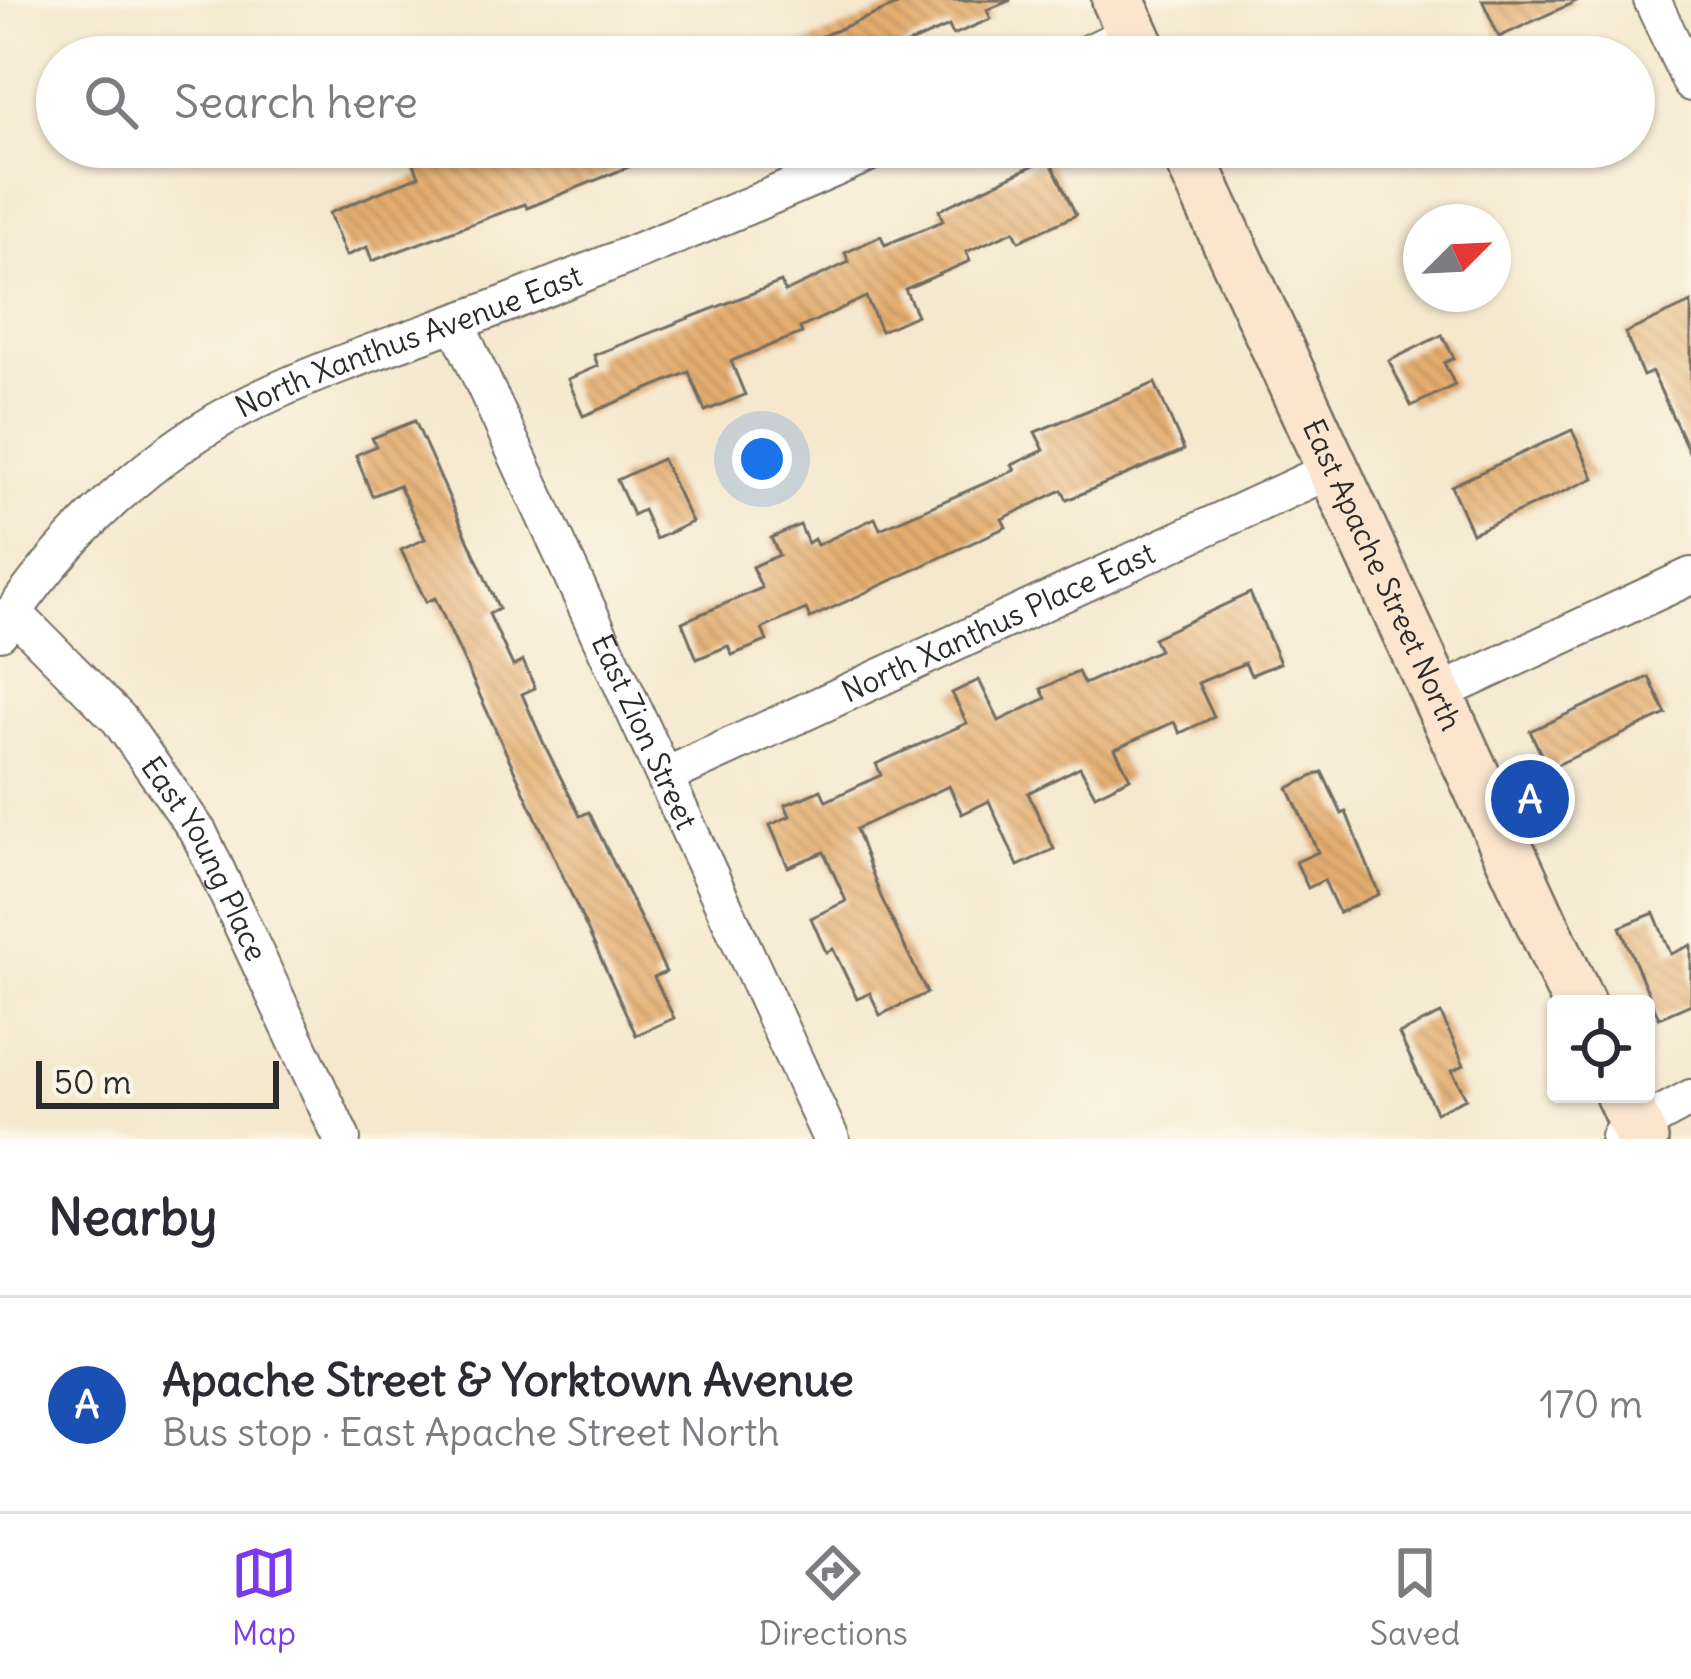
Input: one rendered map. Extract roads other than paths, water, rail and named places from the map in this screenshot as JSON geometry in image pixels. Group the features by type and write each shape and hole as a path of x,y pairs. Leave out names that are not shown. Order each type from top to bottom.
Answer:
{"main road":[{"name":"East Apache Street North","path":"1195,168 1576,995"}],"street":[{"path":"1652,0 1691,83"},
{"name":"North Xanthus Avenue East","path":"6,622 103,508 176,451 250,403 351,359 744,210 836,168"},
{"name":"East Zion Street","path":"456,323 831,1139"},
{"name":"North Xanthus Place East","path":"666,776 1333,469"},
{"path":"1435,694 1691,576"},
{"name":"East Young Place","path":"6,622 119,719 199,832 342,1139"},
{"path":"1629,1125 1691,1098"}],"place":[{"name":"Apache Street & Yorktown Avenue","path":"1530,799"}]}
